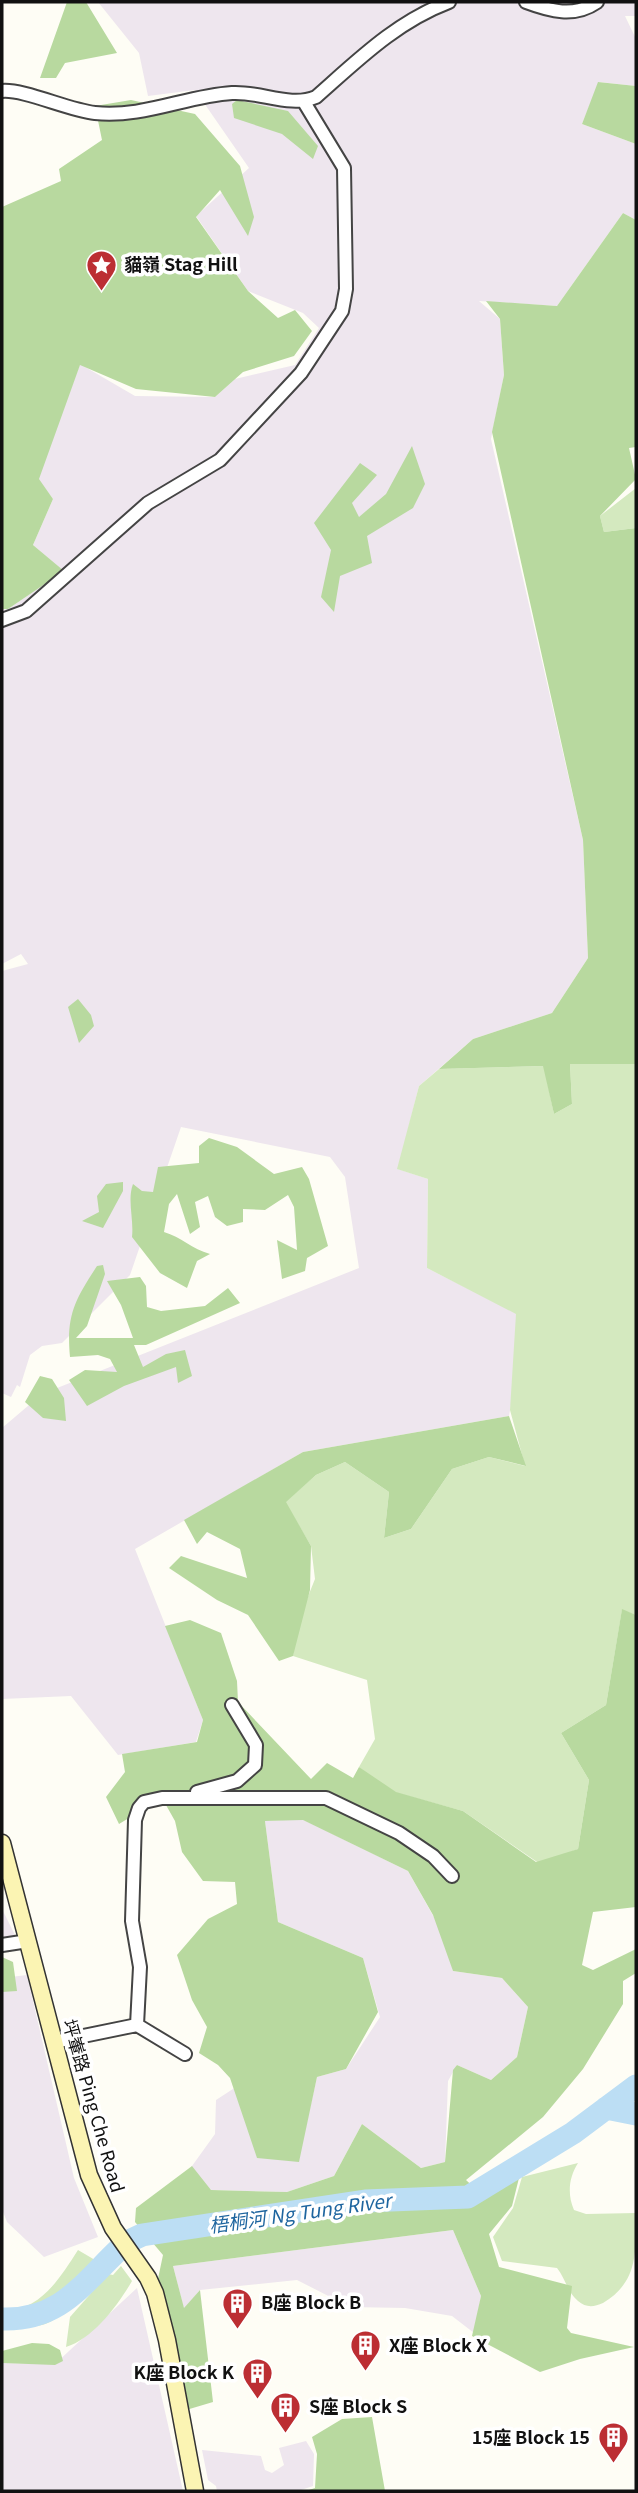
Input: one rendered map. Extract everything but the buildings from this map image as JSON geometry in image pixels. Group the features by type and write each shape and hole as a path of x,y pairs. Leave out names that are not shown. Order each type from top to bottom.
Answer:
{"street":[{"path":"2,91 97,113 150,111 230,93 264,94 304,102 316,97 395,29 419,13 449,2"},
{"path":"526,2 553,12 588,8 597,2"},
{"path":"2,620 26,611 148,503 220,460 301,373 342,311 346,289 344,168 304,102"},
{"path":"183,1797 237,1781 255,1765 256,1745 232,1705"},
{"path":"137,2025 140,1967 132,1921 135,1820 139,1808 150,1800 183,1797 326,1798 399,1833 433,1856 452,1876"},
{"name":"坪輋路 Ping Che Road","path":"2,1843 89,2175 113,2228 155,2293 167,2340 195,2491"},
{"path":"2,1945 29,1941"},
{"path":"54,2042 137,2025 185,2054"}],"shaded area":[{"path":"98,2 636,2 636,16 625,16 636,39 636,86 599,82 582,124 636,144 636,220 623,213 557,306 479,301 500,319 504,375 491,439 583,840 588,958 552,1013 473,1039 419,1086 398,1169 428,1179 427,1268 526,1318 509,1416 303,1452 135,1549 203,1720 196,1742 118,1755 71,1696 2,1699 2,1428 42,1394 359,1268 345,1177 330,1157 181,1127 130,1275 62,1343 42,1346 30,1355 20,1387 17,1385 11,1397 2,1393 2,971 28,964 21,954 2,964 2,610 8,609 63,571 33,545 53,499 38,479 80,364 135,396 215,397 235,379 295,365 319,328 303,313 248,291 196,216 249,168 195,90 148,96 139,53"},
{"path":"302,1819 408,1871 445,1937 453,1971 502,1978 528,2007 517,2057 491,2080 457,2065 448,2081 445,2162 421,2168 362,2124 334,2176 287,2192 211,2190 187,2173 215,2134 216,2100 236,2087 298,2161 317,2077 346,2069 380,2017 363,1958 278,1922 265,1821"},
{"path":"2,1909 19,1943 2,1945"},
{"path":"27,1975 74,2178 98,2237 44,2257 7,2222 2,2209 2,1978"},
{"path":"453,2230 481,2296 474,2333 452,2316 405,2308 350,2307 297,2280 200,2290 184,2309 173,2266"},
{"path":"137,2288 183,2491 2,2491 2,2363 55,2364"},
{"path":"306,2441 314,2454 313,2486 298,2491 217,2491 216,2486 208,2480 202,2450 261,2456 265,2470 272,2473 284,2465 279,2448"}],"green space":[{"path":"67,2 86,2 117,53 65,63 56,78 40,78"},
{"path":"598,82 636,86 636,144 582,124"},
{"path":"131,100 195,114 240,166 254,217 248,236 220,190 196,217 248,291 278,318 295,310 312,331 294,356 243,372 215,397 136,389 80,365 39,479 53,499 33,545 64,571 8,609 2,609 2,207 61,181 59,169 102,140 95,106"},
{"path":"237,100 288,111 318,146 313,159 282,134 234,118 232,104"},
{"path":"623,213 636,220 636,447 629,448 636,479 600,516 604,532 636,528 636,1064 570,1064 572,1104 554,1114 543,1066 439,1069 473,1039 552,1013 588,958 583,840 492,432 504,375 500,319 486,301 557,306"},
{"path":"412,446 425,484 413,508 367,536 372,563 340,576 334,612 321,597 331,550 314,523 360,463 377,475 352,503 359,517 386,494"},
{"path":"636,488 636,528 604,532 600,516"},
{"path":"78,999 91,1015 94,1026 79,1043 68,1007"},
{"path":"570,1064 636,1064 636,1615 622,1610 606,1705 561,1733 589,1780 578,1849 540,1864 463,1811 386,1790 359,1767 375,1739 367,1680 293,1656 295,1629 315,1579 311,1546 285,1502 316,1475 345,1462 389,1492 384,1538 411,1529 452,1469 489,1457 525,1466 510,1410 516,1314 427,1268 428,1179 397,1169 419,1086 439,1069 544,1066 554,1114 572,1104"},
{"path":"209,1138 237,1147 274,1174 302,1167 309,1179 328,1246 307,1258 305,1271 282,1279 277,1240 297,1250 294,1207 288,1195 265,1210 243,1209 243,1222 227,1226 215,1217 208,1196 195,1202 200,1227 190,1234 177,1194 169,1204 164,1232 210,1254 197,1261 187,1288 160,1273 132,1237 133,1184 142,1191 153,1192 158,1167 199,1163 199,1146"},
{"path":"123,1182 123,1191 103,1228 82,1221 99,1212 97,1196 106,1184"},
{"path":"103,1265 105,1274 87,1326 76,1338 133,1338 121,1305 107,1281 140,1277 146,1286 147,1307 161,1311 205,1306 228,1288 240,1303 146,1345 134,1345 143,1367 166,1354 185,1350 192,1376 178,1383 176,1367 124,1386 87,1406 69,1380 85,1370 117,1372 110,1359 98,1355 70,1357 69,1330 74,1308 83,1289 97,1266"},
{"path":"40,1376 52,1379 64,1398 66,1421 43,1418 25,1402"},
{"path":"509,1416 526,1466 489,1457 452,1469 411,1529 384,1538 389,1492 345,1462 316,1475 286,1502 311,1546 310,1590 293,1656 279,1661 248,1615 217,1600 169,1568 181,1556 247,1578 240,1549 207,1532 197,1544 184,1520 303,1452"},
{"path":"622,1609 636,1615 636,1907 593,1912 582,1965 593,1970 636,1949 636,1973 623,1981 623,2004 583,2069 543,2117 466,2180 481,2194 519,2178 512,2206 489,2234 499,2267 572,2286 567,2328 571,2333 634,2347 580,2359 540,2372 472,2336 481,2296 453,2230 173,2266 184,2308 200,2290 213,2402 176,2413 155,2293 163,2255 135,2222 136,2208 192,2166 211,2190 287,2192 334,2176 362,2124 421,2168 445,2162 453,2070 457,2065 491,2080 517,2057 528,2007 502,1978 453,1971 433,1915 408,1871 303,1820 265,1821 278,1922 363,1958 378,2012 346,2069 317,2077 299,2162 257,2158 230,2078 218,2065 199,2053 207,2027 192,2000 177,1955 208,1919 237,1904 235,1882 203,1881 182,1852 175,1821 162,1798 119,1824 106,1797 125,1772 122,1754 197,1742 203,1720 165,1626 190,1620 221,1633 237,1681 238,1702 311,1779 327,1763 353,1778 359,1767 396,1792 463,1811 536,1862 578,1849 589,1780 561,1733 606,1705"},
{"path":"2,1957 13,1962 17,1991 2,1992"},
{"path":"578,2163 570,2186 574,2210 586,2214 636,2213 635,2254 629,2276 614,2295 593,2306 584,2305 575,2298 557,2268 502,2261 493,2237 513,2208 522,2177"},
{"path":"78,2250 95,2260 76,2287 76,2300 66,2310 51,2321 36,2326 2,2324 2,2310 27,2306 38,2300 64,2272"},
{"path":"121,2266 132,2281 120,2300 86,2337 66,2347 70,2317 108,2274 113,2275"},
{"path":"32,2343 49,2344 60,2350 63,2361 55,2365 2,2363 2,2351"},
{"path":"372,2417 385,2491 306,2491 315,2488 317,2454 312,2437 342,2419"}],"waterway":[{"name":"梧桐河 Ng Tung River","path":"2,2319 23,2318 58,2305 127,2242 142,2235 365,2201 468,2197 573,2133 636,2086"},
{"path":"606,2108 636,2114"}],"place":[{"name":"貓嶺 Stag Hill","path":"101,292"},
{"name":"B座 Block B","path":"238,2330"},
{"name":"X座 Block X","path":"366,2373"},
{"name":"K座 Block K","path":"257,2400"},
{"name":"S座 Block S","path":"286,2434"},
{"name":"15座 Block 15","path":"613,2465"}]}
